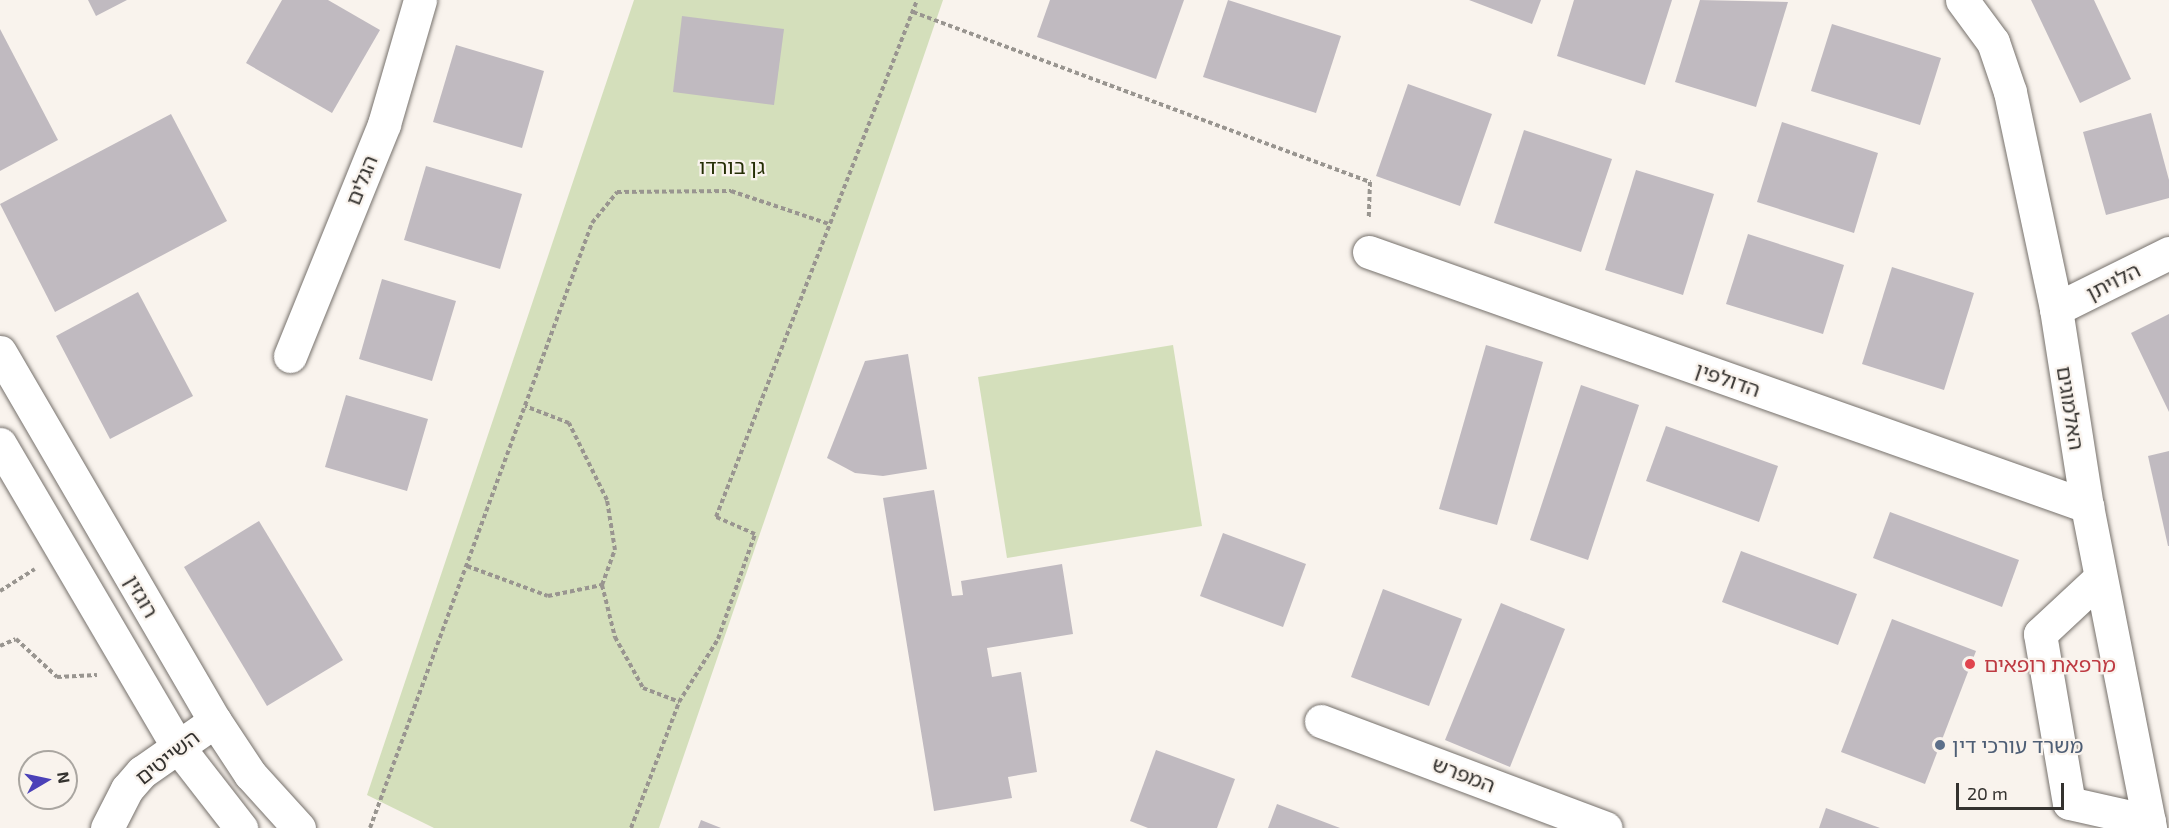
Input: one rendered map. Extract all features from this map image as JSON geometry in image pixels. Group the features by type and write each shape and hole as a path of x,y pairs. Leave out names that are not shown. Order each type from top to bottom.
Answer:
{"street":[{"name":"הגלים","path":"290,356 384,124 420,0"},
{"name":"האלמוגים","path":"1962,0 1993,42 2010,92 2056,309 2100,578 2150,824"},
{"name":"הדולפין","path":"1369,252 2087,506"},
{"name":"הלויתן","path":"2056,309 2169,253"},
{"name":"רוגזין","path":"0,352 215,721 250,774 299,828"},
{"path":"0,444 178,747 241,828"},
{"path":"2100,578 2040,634 2069,803 2150,824"},
{"name":"השייטים","path":"107,828 127,789 142,772 215,721"},
{"name":"המפרש","path":"1321,721 1606,828"}],"path":[{"path":"632,828 679,702 718,639 755,534 716,517 917,0"},
{"path":"912,12 1370,182 1369,252"},
{"path":"370,828 592,223 617,192 731,191 829,224"},
{"path":"525,406 569,423 607,500 615,550 602,585 615,637 643,688 679,702"},
{"path":"467,566 548,596 602,585"},
{"path":"0,646 16,639 57,677 134,674"}],"green space":[{"name":"גן בורדו","path":"634,0 943,0 659,828 434,828 367,795"},
{"path":"1173,345 1202,526 1007,558 978,377"}],"building":[{"path":"88,0 127,0 96,16"},
{"path":"282,0 328,0 380,30 332,113 246,63"},
{"path":"1050,0 1184,0 1156,79 1037,37"},
{"path":"1228,0 1341,36 1316,113 1203,77"},
{"path":"1469,0 1541,0 1532,24"},
{"path":"1574,0 1672,0 1645,85 1557,56"},
{"path":"1700,0 1788,2 1756,107 1675,82"},
{"path":"2031,0 2094,0 2131,79 2080,103"},
{"path":"682,16 784,29 774,105 673,92"},
{"path":"1832,24 1941,58 1920,125 1811,91"},
{"path":"0,29 58,140 0,171"},
{"path":"456,45 544,71 522,148 433,122"},
{"path":"1408,84 1492,114 1460,206 1376,176"},
{"path":"2151,113 2169,180 2169,198 2106,215 2083,132"},
{"path":"171,114 227,221 55,312 0,204"},
{"path":"1782,122 1878,153 1854,233 1757,202"},
{"path":"1524,130 1612,159 1581,252 1494,223"},
{"path":"426,166 522,194 500,269 404,240"},
{"path":"1636,170 1714,194 1683,295 1605,270"},
{"path":"1748,234 1844,265 1823,334 1726,304"},
{"path":"1892,267 1974,293 1944,390 1862,364"},
{"path":"382,279 456,301 432,381 359,359"},
{"path":"138,292 193,396 110,439 56,336"},
{"path":"2169,314 2169,412 2131,333"},
{"path":"1486,345 1543,362 1497,525 1439,509"},
{"path":"908,354 927,469 883,476 855,473 827,458 865,361"},
{"path":"1581,385 1639,405 1588,560 1530,540"},
{"path":"346,395 428,419 407,491 325,467"},
{"path":"1666,426 1778,466 1759,522 1646,481"},
{"path":"2169,451 2169,546 2168,546 2148,456"},
{"path":"934,490 952,596 963,595 961,581 1062,564 1073,634 987,648 992,677 1021,672 1037,772 1008,777 1012,798 934,811 883,498"},
{"path":"1890,512 2019,560 2002,607 1873,558"},
{"path":"259,521 343,660 267,706 184,567"},
{"path":"1223,533 1306,564 1283,627 1200,596"},
{"path":"1741,551 1857,594 1838,645 1722,602"},
{"path":"1383,589 1462,619 1429,706 1351,677"},
{"path":"1501,603 1565,629 1510,767 1445,740"},
{"path":"1892,619 1976,651 1925,784 1841,752"},
{"path":"1156,750 1235,779 1217,828 1148,828 1130,821"},
{"path":"1277,804 1340,828 1268,828"},
{"path":"1826,808 1880,828 1819,828"},
{"path":"701,820 721,828 698,828"}],"place":[{"name":"מרפאת רופאים","path":"1970,664"},
{"name":"משרד עורכי דין","path":"1940,745"}]}
